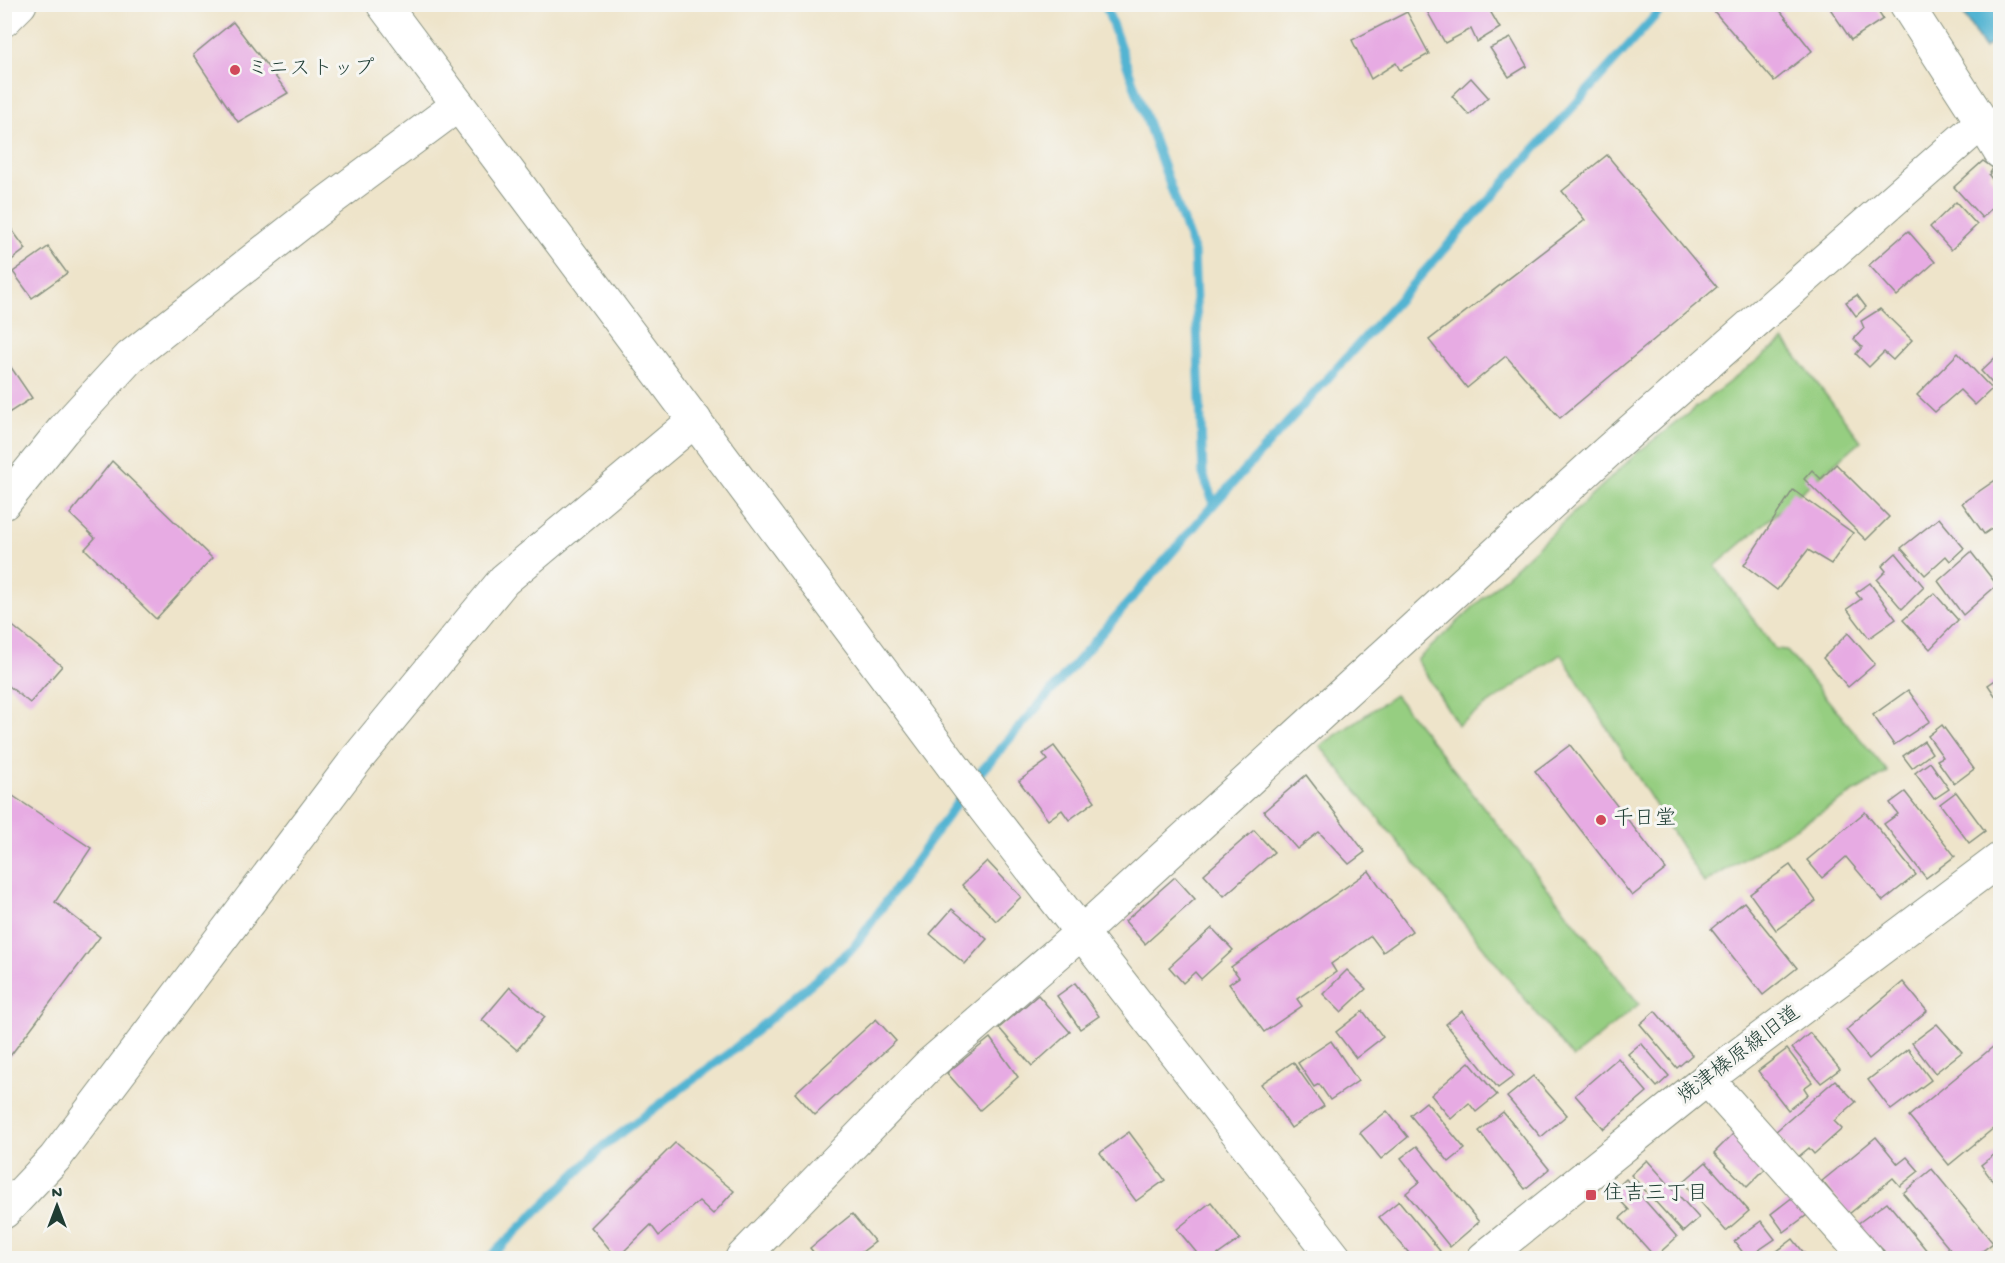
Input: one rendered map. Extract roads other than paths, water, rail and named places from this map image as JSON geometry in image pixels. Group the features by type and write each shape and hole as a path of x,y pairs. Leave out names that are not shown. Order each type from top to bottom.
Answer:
{"street":[{"path":"4,20 20,4"},
{"path":"383,4 985,809 1335,1258"},
{"path":"1906,4 2001,152"},
{"path":"4,503 63,430 130,357 330,200 458,105"},
{"path":"742,1258 929,1065 1081,933 1599,460 1982,122"},
{"path":"4,1212 56,1158 356,760 504,580 695,420"},
{"name":"焼津榛原線旧道","path":"1484,1258 1707,1079 2001,859"},
{"path":"1707,1079 1867,1258"}],"water":[{"path":"1958,5 2000,5 2000,37 1984,48"}],"waterway":[{"path":"1105,4 1194,252 1203,474 1214,504"},
{"path":"972,782 1214,504 1666,4"},
{"path":"489,1258 604,1146 733,1050 853,948 964,793"}],"place":[{"name":"ミニストップ","path":"235,70"},
{"name":"千日堂","path":"1601,820"},
{"name":"住吉三丁目","path":"1591,1195"}]}
